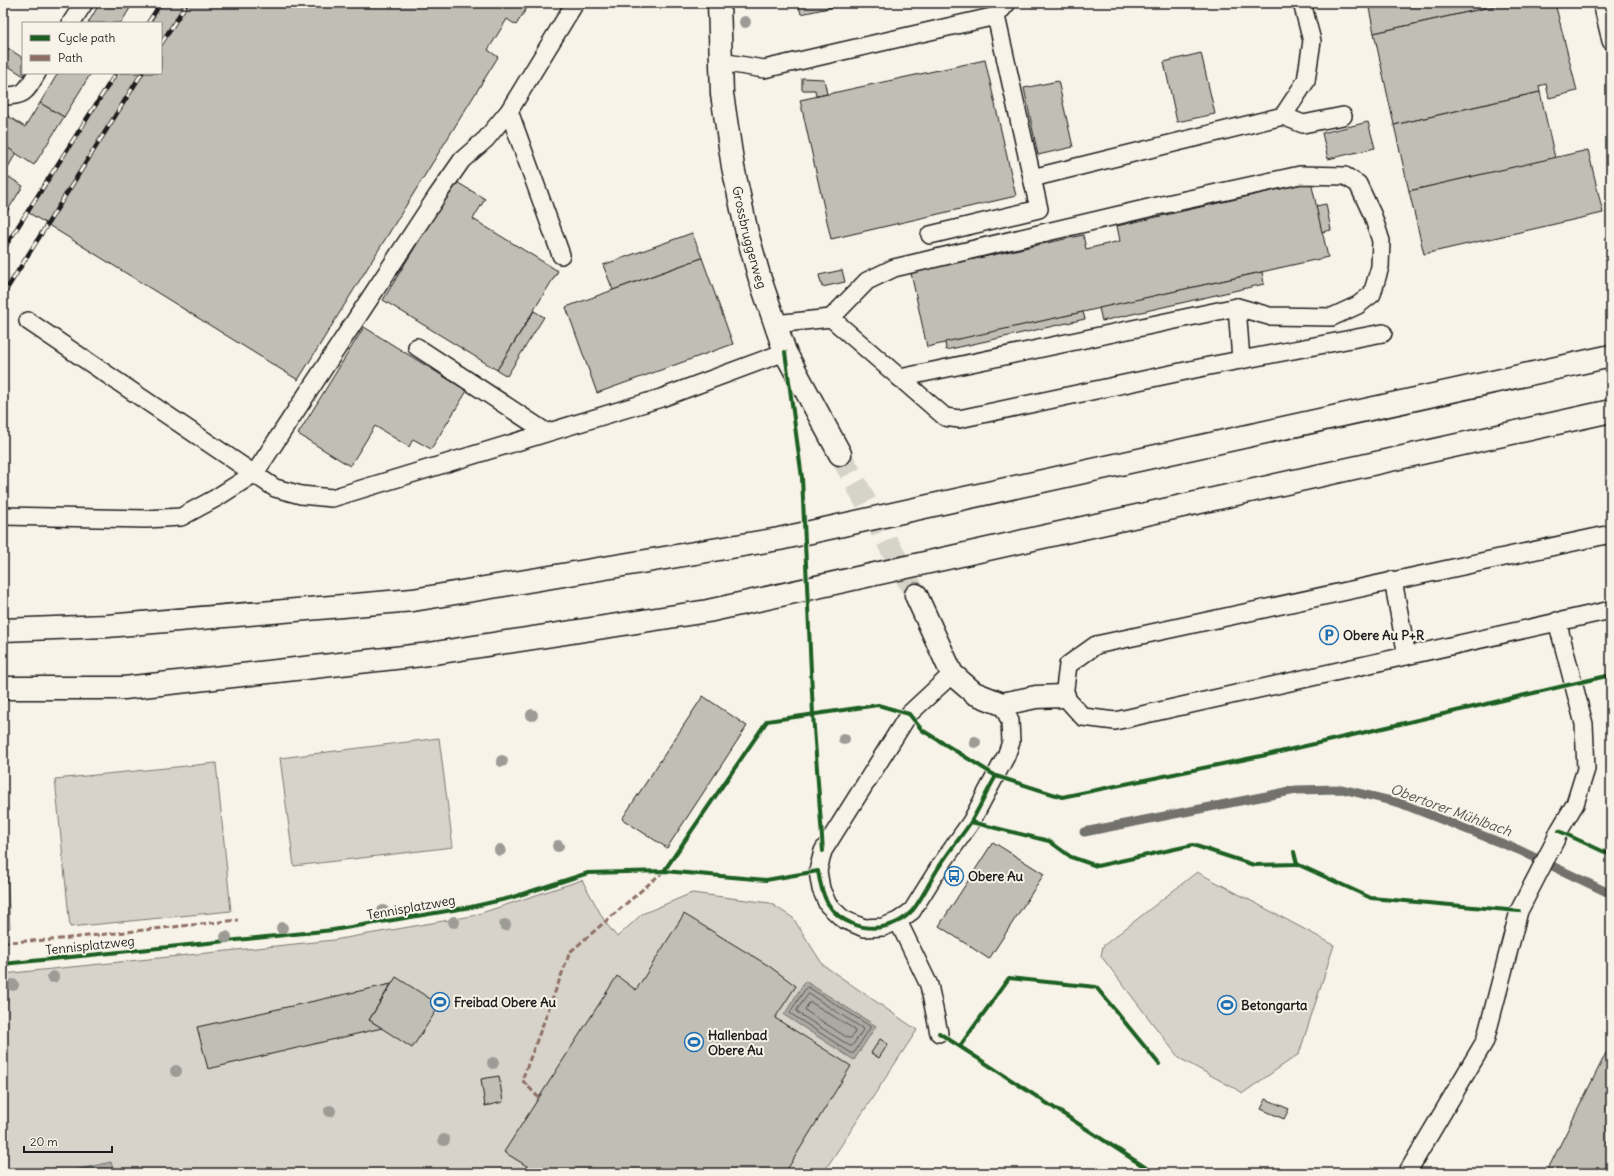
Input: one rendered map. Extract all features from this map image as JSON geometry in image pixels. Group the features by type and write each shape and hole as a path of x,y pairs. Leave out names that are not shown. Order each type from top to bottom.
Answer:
{"main road":[{"name":"Grossbruggerweg","path":"719,3 722,94 733,167 747,233 760,279 786,352 840,454"},
{"path":"3,630 107,626 413,600 778,539 1611,356"},
{"path":"3,688 124,688 422,655 708,611 1611,411"},
{"path":"916,595 952,674 974,693 1002,704 1036,697 1064,696"}],"lane":[{"path":"72,22 84,3"},
{"path":"3,516 146,519 180,517 216,498 255,473 462,160 486,139 509,111 575,3"},
{"path":"1283,116 1306,81 1312,41 1302,3"},
{"path":"1602,3 1611,41"},
{"path":"721,62 764,69 1002,9 1038,209 930,235"},
{"path":"3,96 16,96 25,91 36,74"},
{"path":"509,111 561,255"},
{"path":"1032,178 1283,116 1303,124 1343,116"},
{"path":"775,324 831,318 867,281 894,268 1153,207 1300,175 1346,176 1358,184 1373,216 1381,241 1380,267 1372,294 1358,305 1332,317 1268,316 1237,307 900,378"},
{"path":"1237,307 1241,360"},
{"path":"831,318 945,417 959,419 1241,360 1383,334"},
{"path":"28,321 255,473 275,488 301,495 332,498 661,398 786,352"},
{"path":"417,347 546,432"},
{"path":"1611,534 1096,644 1068,665 1064,696 1083,717 1115,721 1611,610"},
{"path":"1393,580 1407,656"},
{"path":"1407,1173 1485,1041 1519,911 1529,894 1559,831 1575,804 1586,770 1584,724 1557,621"},
{"path":"952,674 909,714 823,851 818,871 820,889 828,905 843,920 864,928 883,927 898,921 912,911 940,866 971,822 1006,756 1011,742 1010,721 1002,704"},
{"path":"898,921 929,985 939,1033"}],"shaded area":[{"path":"439,738 453,847 294,866 280,758"},
{"path":"216,763 231,911 70,927 55,779"},
{"path":"3,804 10,928 3,929"},
{"name":"Betongarta","path":"1197,872 1334,945 1299,1054 1243,1093 1179,1058 1101,956 1103,946"},
{"name":"Freibad Obere Au","path":"582,880 605,922 617,937 642,914 692,893 770,903 793,918 823,965 917,1030 823,1173 3,1173 3,974 334,940 472,916"}],"water":[{"path":"805,981 876,1026 854,1060 784,1015"},
{"path":"111,1162 113,1169 110,1173 62,1173"}],"building":[{"path":"100,3 133,3 122,22 89,22"},
{"path":"159,3 530,3 516,25 507,19 488,50 498,57 298,380 29,213 114,74 162,74 162,22 147,22"},
{"path":"798,3 852,3 801,14"},
{"path":"1368,3 1508,3 1374,33"},
{"path":"1508,3 1555,3 1577,91 1549,98 1546,84 1539,86 1540,92 1394,125 1374,33"},
{"path":"3,45 22,57 22,74 25,74 24,76 3,63"},
{"path":"1201,53 1215,114 1177,122 1164,62"},
{"path":"985,60 1016,196 831,239 800,100"},
{"path":"57,74 90,74 64,117 40,103"},
{"path":"802,78 824,79 827,94 816,96 815,90 802,90"},
{"path":"1058,81 1073,147 1038,155 1024,88"},
{"path":"1540,92 1555,158 1409,191 1394,125"},
{"path":"40,103 64,117 34,165 3,145 3,113 25,127"},
{"path":"1368,122 1375,148 1328,159 1322,133"},
{"path":"3,145 16,153 3,176"},
{"path":"1588,150 1603,213 1424,254 1409,191"},
{"path":"4,174 23,186 3,218 3,176"},
{"path":"455,181 485,199 473,219 558,271 497,370 383,300"},
{"path":"1311,182 1328,257 927,347 911,273 1083,235 1086,249 1120,241 1117,226"},
{"path":"1326,204 1331,230 1322,232 1316,206"},
{"path":"692,233 702,258 613,290 603,265"},
{"path":"702,258 733,344 597,393 566,307"},
{"path":"842,270 845,282 822,287 819,275"},
{"path":"1262,272 1264,284 1102,321 1099,308"},
{"path":"534,311 544,317 507,376 497,370"},
{"path":"1083,312 1085,319 946,350 945,342"},
{"path":"364,327 467,391 431,449 413,439 409,447 375,426 350,466 298,434"},
{"path":"703,696 747,726 667,848 622,819"},
{"path":"993,842 1044,874 989,959 939,926"},
{"name":"Hallenbad Obere Au","path":"684,914 769,966 796,986 775,1018 851,1066 785,1173 538,1173 504,1152 617,976 636,990"},
{"path":"396,977 440,1005 412,1048 369,1020"},
{"path":"391,984 369,1020 382,1028 208,1069 197,1027"},
{"path":"880,1039 888,1044 879,1058 871,1053"},
{"path":"1611,1043 1611,1173 1546,1173"},
{"path":"499,1076 503,1102 485,1106 481,1079"},
{"path":"1266,1099 1289,1109 1284,1119 1261,1109"}],"waterway":[{"name":"Obertorer Mühlbach","path":"1084,832 1296,790 1342,789 1400,803 1519,850 1611,894"}],"tunnel":[{"path":"840,454 916,595"}],"railway":[{"path":"149,22 161,3"},
{"path":"162,42 187,3"},
{"path":"3,250 115,74"},
{"path":"3,295 141,74"}],"marked path":[{"path":"539,1098 522,1080 570,952 664,871"},
{"path":"3,942 51,940 238,920"}],"cycle path":[{"path":"785,352 802,478 813,714 823,851"},
{"path":"664,871 767,721 878,705 909,714 922,730 996,776 1062,797 1271,754 1611,675"},
{"name":"Tennisplatzweg","path":"3,964 333,930 471,907 510,898 588,873 664,871 766,880 818,871 824,896 832,909 838,915 844,920 853,924 869,928 877,928 899,921 912,911 943,861 971,822 996,776"},
{"path":"971,822 1049,841 1071,857 1097,866 1193,845 1254,865 1297,864 1294,852"},
{"path":"1559,831 1611,855"},
{"path":"1297,864 1371,898 1519,911"},
{"path":"960,1046 1009,978 1096,987 1159,1064"},
{"path":"939,1033 1154,1173"}],"place":[{"name":"Obere Au P+R","path":"1329,635"},
{"name":"Obere Au","path":"954,876"},
{"name":"Freibad Obere Au","path":"440,1002"},
{"name":"Betongarta","path":"1227,1005"},
{"name":"Hallenbad Obere Au","path":"694,1042"}]}
